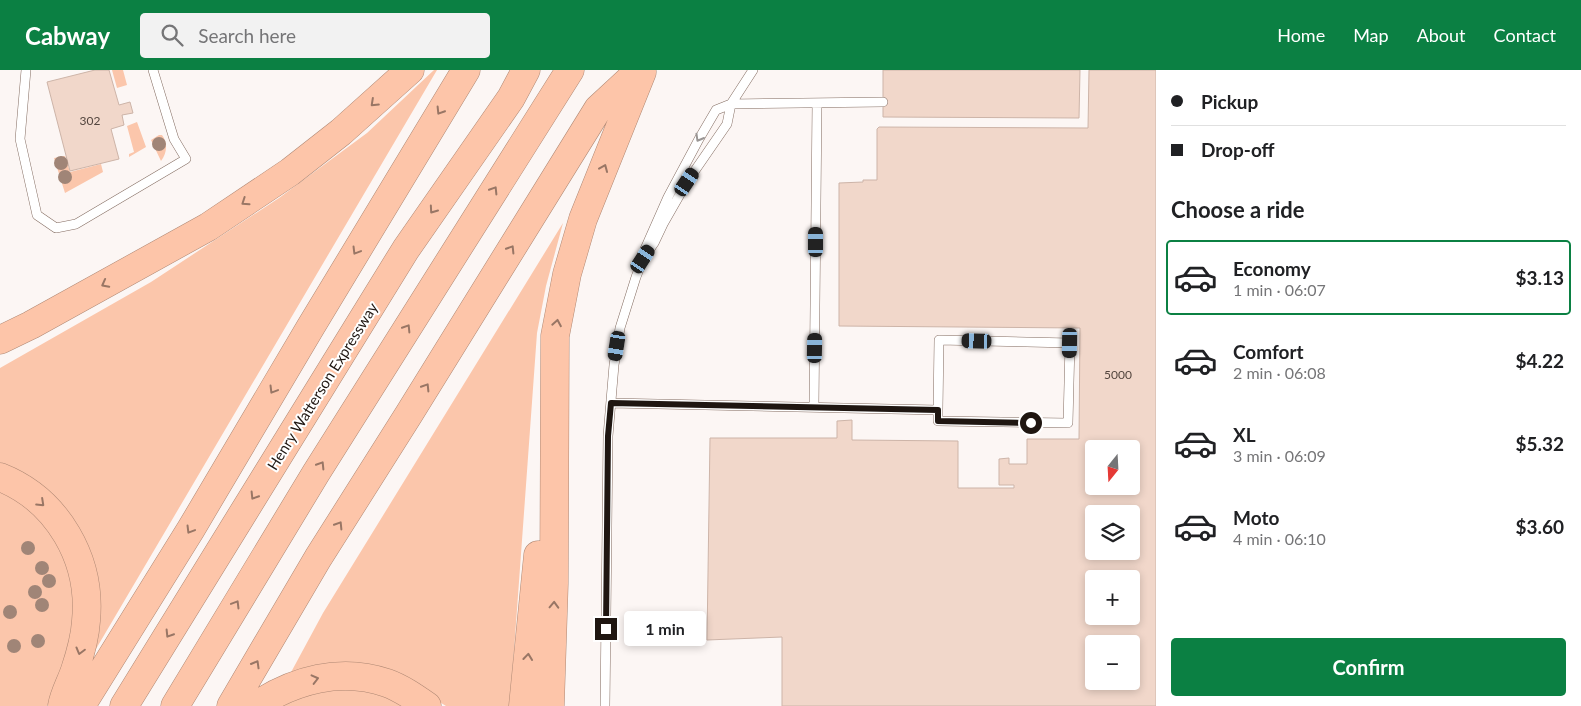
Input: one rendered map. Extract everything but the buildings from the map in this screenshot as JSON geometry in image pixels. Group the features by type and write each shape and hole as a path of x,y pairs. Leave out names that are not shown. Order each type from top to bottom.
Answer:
{"highway":[{"path":"0,340 208,228 298,166 348,126 410,70"},
{"path":"81,706 191,529 466,70"},
{"name":"Henry Watterson Expressway","path":"124,706 406,249 511,98 526,70"},
{"path":"175,706 316,473 570,70"},
{"path":"550,706 554,583 555,336 567,274 583,219 641,70"},
{"path":"231,706 318,558 598,109 641,70"},
{"path":"0,353 31,324"},
{"path":"523,706 554,372"},
{"path":"0,478 24,488 53,515 65,531 83,570 87,603 86,622 75,669 62,706"},
{"path":"255,706 267,698 304,682 326,676 340,675 357,676 388,683 427,706"}],"lane":[{"path":"26,70 20,139 38,215 56,228 76,224 186,159 174,139 152,70"},
{"path":"643,259 654,243 687,182 727,124 731,104 753,70"},
{"path":"605,706 608,436 614,365 620,328 645,248 657,220 698,139 716,110 731,104 883,102"},
{"path":"814,407 817,103"},
{"path":"939,340 1070,343 1068,424 938,421 938,410 939,340"},
{"path":"611,403 938,410"}],"shaded area":[{"path":"112,70 123,70 127,85 117,88"},
{"path":"434,70 437,70 93,654 96,579 0,468 0,368 151,282 279,198 367,133"},
{"path":"137,122 146,147 129,157 129,154 134,152 127,126"},
{"path":"162,135 166,145 165,155 161,161 151,140"},
{"path":"65,156 70,172 101,164 103,172 65,193 54,158"},
{"path":"563,223 546,286 537,333 510,706 446,706 406,681 289,676 323,613"},
{"path":"0,492 29,510 52,536 67,567 71,583 74,605 69,649 66,663 47,706 0,706"},
{"path":"351,688 376,693 406,706 282,706 316,693"}],"route":[{"path":"606,629 608,436 611,403 938,410 938,421 1031,423"}]}
